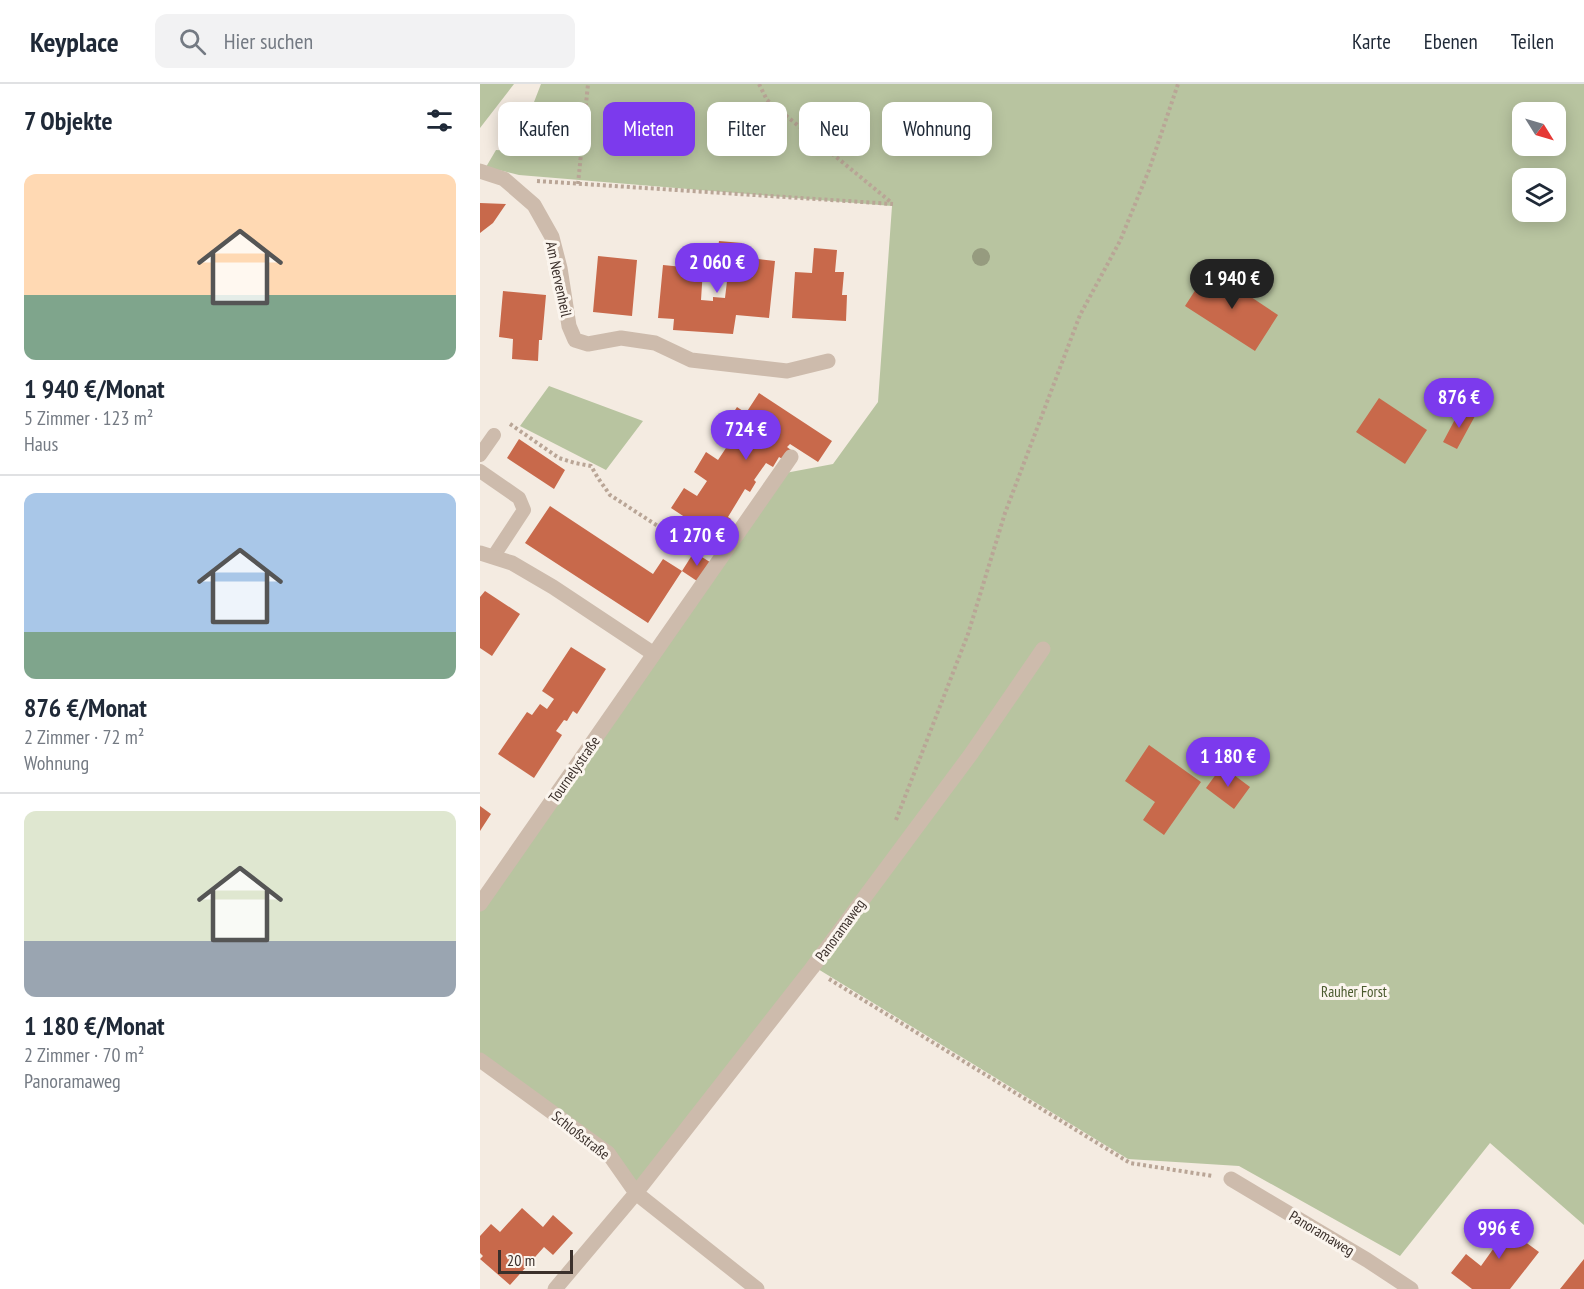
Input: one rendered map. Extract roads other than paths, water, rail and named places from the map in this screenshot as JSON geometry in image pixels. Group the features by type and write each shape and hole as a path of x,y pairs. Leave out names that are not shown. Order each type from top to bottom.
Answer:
{"street":[{"name":"Am Nervenheil","path":"480,171 504,179 534,205 552,237 560,268 569,326 575,340 588,344 621,338 655,343 691,360 788,371 828,361"},
{"name":"Tournelystraße","path":"480,904 791,457"},
{"path":"486,555 512,563 553,587 654,654"},
{"name":"Panoramaweg","path":"555,1289 636,1193 812,968 1042,659"},
{"path":"480,875 494,884"},
{"name":"Schloßstraße","path":"480,1060 608,1153 636,1193 757,1289"},
{"name":"Panoramaweg","path":"1231,1179 1367,1260 1411,1289"}],"lane":[{"path":"480,454 494,435"},
{"path":"480,471 519,498 524,510 486,555"}],"park label":[{"name":"Rauher Forst","path":"1354,991"}]}
